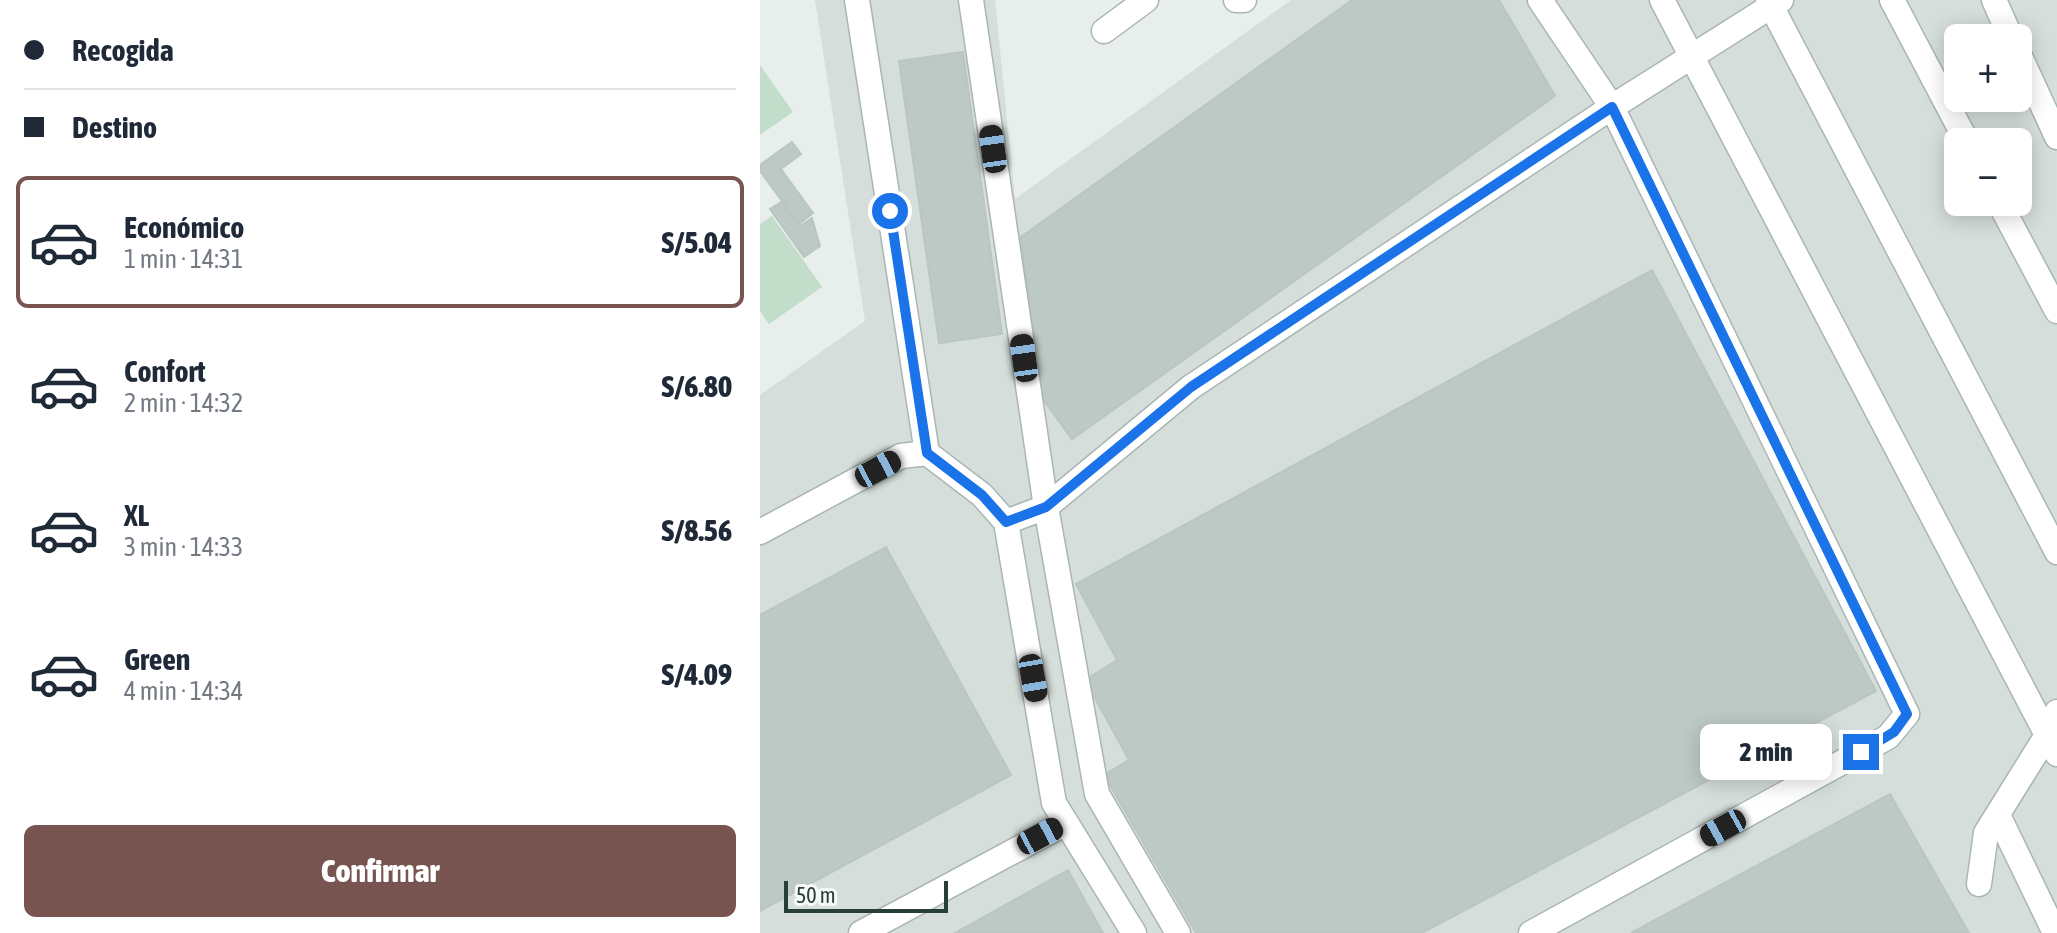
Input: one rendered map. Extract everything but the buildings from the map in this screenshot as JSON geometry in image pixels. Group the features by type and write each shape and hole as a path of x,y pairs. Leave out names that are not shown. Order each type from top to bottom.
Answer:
{"lane":[{"path":"857,0 927,453 982,495 1006,522 1054,803 1134,933"},
{"path":"971,0 1046,507 1097,794 1178,933"},
{"path":"1104,31 1146,0"},
{"path":"1236,0 1244,0"},
{"path":"1531,933 1888,737 1907,714 1612,107 1540,0"},
{"path":"1662,0 2052,744"},
{"path":"1892,0 1960,128"},
{"path":"1994,0 2005,24"},
{"path":"1006,522 1046,507 1191,387 1773,2 2057,552"},
{"path":"2032,83 2057,137"},
{"path":"2006,216 2057,311"},
{"path":"760,532 901,456 927,453"},
{"path":"1979,884 1986,833 2052,744 2057,712"},
{"path":"1998,815 2055,933"},
{"path":"861,933 1066,823"}],"shaded area":[{"path":"815,0 995,0 1015,199 1291,0 2057,0 2057,933 760,933 760,395 865,321"}],"green space":[{"path":"760,65 793,112 760,135"},
{"path":"772,216 822,287 769,324 760,311 760,224"}],"route":[{"path":"890,211 927,453 982,495 1006,522 1046,507 1191,387 1612,107 1907,714 1888,737 1861,752"}]}
